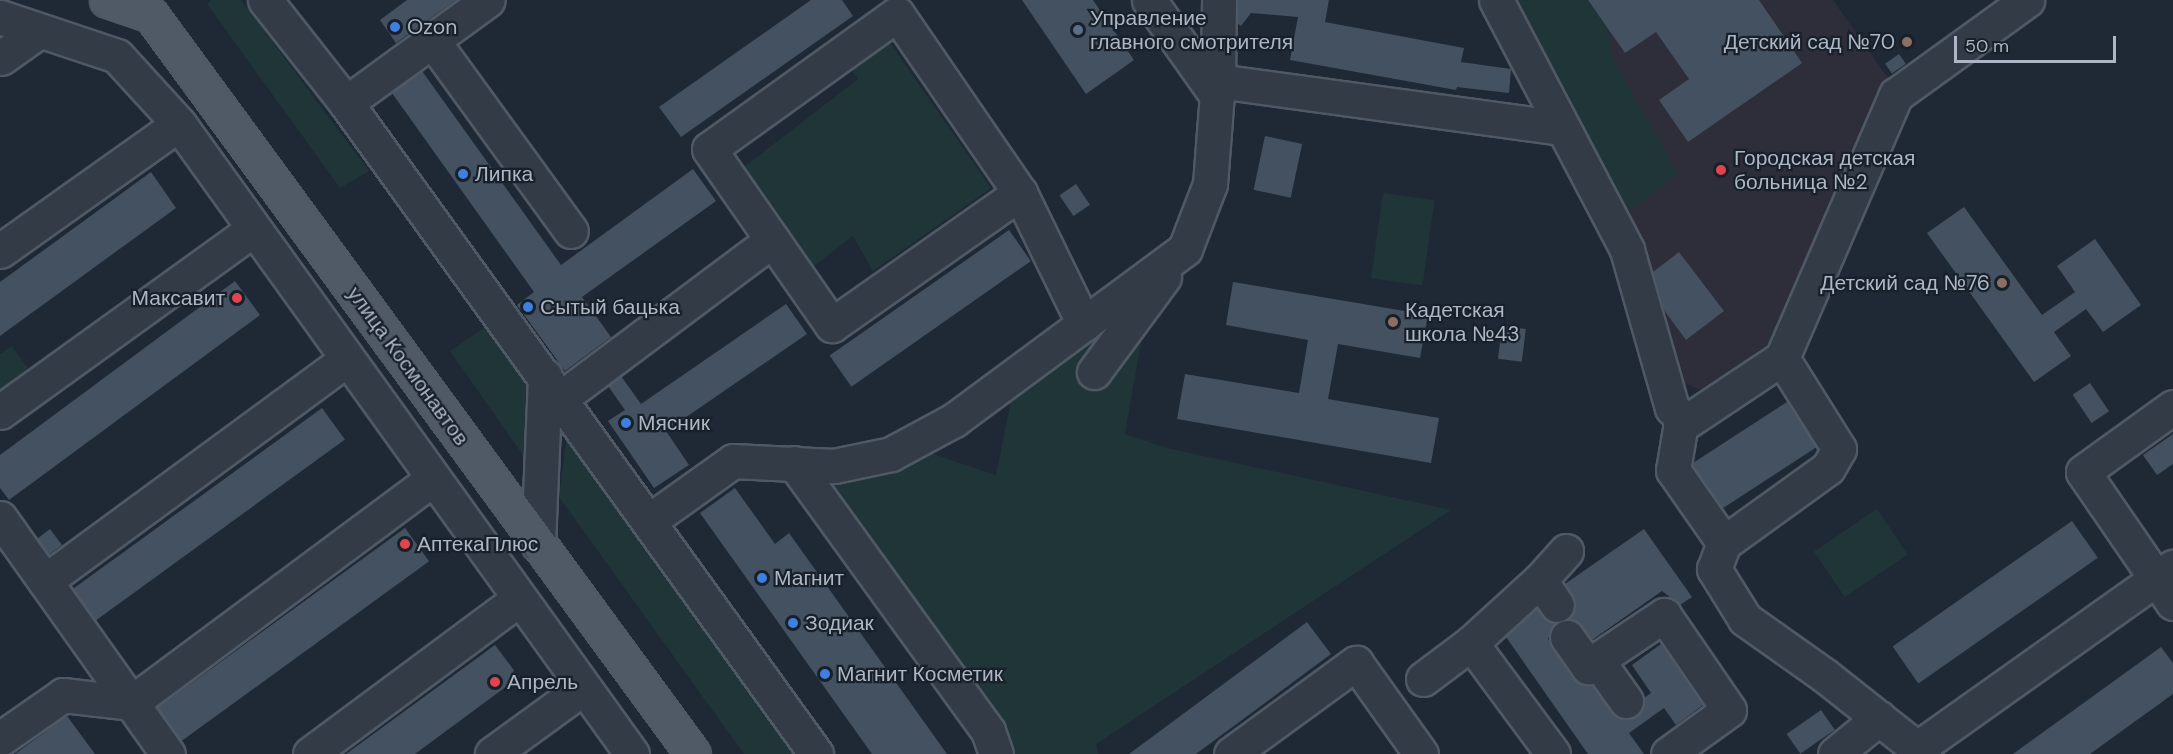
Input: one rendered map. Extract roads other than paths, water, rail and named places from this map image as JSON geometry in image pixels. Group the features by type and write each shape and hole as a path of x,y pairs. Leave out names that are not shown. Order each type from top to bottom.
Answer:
{"main road":[{"name":"улица Космонавтов","path":"107,0 155,8 538,544 693,754"}],"lane":[{"path":"265,0 346,103 816,754"},
{"path":"346,103 488,0"},
{"path":"1149,0 1218,88 1563,128"},
{"path":"1094,372 1185,249 1210,184 1218,88 1219,0"},
{"path":"1496,0 1628,250 1671,408 1682,417 1673,470 1724,543"},
{"path":"1680,426 1782,358 1896,95 2027,0"},
{"path":"1020,193 832,325 709,148 901,5 1020,193 1084,324"},
{"path":"0,17 117,56 179,124 345,361 632,754"},
{"path":"1,58 39,31"},
{"path":"432,40 571,231"},
{"path":"0,251 179,124"},
{"path":"0,412 254,230"},
{"path":"553,387 772,240"},
{"path":"649,521 733,461 834,466 891,453 954,420 1185,249"},
{"path":"1782,358 1839,449 1842,461 1724,543 1713,569 1745,619 1921,751 2167,583 2083,472 2173,407"},
{"path":"45,581 345,361"},
{"path":"538,544 553,387"},
{"path":"794,463 988,731 996,754"},
{"path":"0,739 63,695 131,703 433,479"},
{"path":"0,518 168,754"},
{"path":"1423,679 1471,642 1548,592 1566,551"},
{"path":"310,754 519,599"},
{"path":"1567,638 1588,667 1664,615 1729,710 1668,754"},
{"path":"1471,642 1553,754"},
{"path":"1597,660 1626,701"},
{"path":"1230,754 1356,663 1421,754"},
{"path":"492,754 583,687"},
{"path":"1835,754 1879,718"}],"place":[{"name":"Ozon","path":"395,27"},
{"name":"Управление главного смотрителя","path":"1078,30"},
{"name":"Детский сад №70","path":"1907,42"},
{"name":"Городская детская больница №2","path":"1721,170"},
{"name":"Липка","path":"463,174"},
{"name":"Детский сад №76","path":"2002,283"},
{"name":"Максавит","path":"237,298"},
{"name":"Сытый бацька","path":"528,307"},
{"name":"Кадетская школа №43","path":"1393,322"},
{"name":"Мясник","path":"626,423"},
{"name":"АптекаПлюс","path":"405,544"},
{"name":"Магнит","path":"762,578"},
{"name":"Зодиак","path":"793,623"},
{"name":"Магнит Косметик","path":"825,674"},
{"name":"Апрель","path":"495,682"}]}
